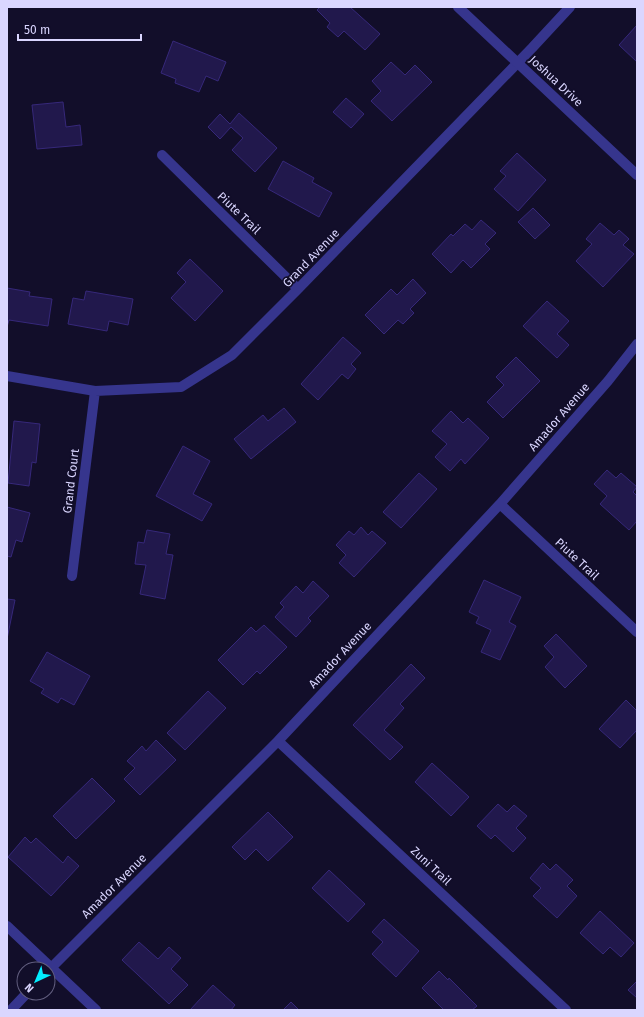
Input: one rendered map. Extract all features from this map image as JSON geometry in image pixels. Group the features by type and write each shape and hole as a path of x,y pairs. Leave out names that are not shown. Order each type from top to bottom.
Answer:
{"street":[{"name":"Joshua Drive","path":"458,7 637,174"},
{"name":"Grand Avenue","path":"7,376 95,391 182,387 232,355 298,289 570,7"},
{"name":"Piute Trail","path":"162,155 298,289"},
{"name":"Amador Avenue","path":"56,963 278,740 500,504 608,381 637,344"},
{"name":"Grand Court","path":"72,576 95,391"},
{"name":"Piute Trail","path":"500,504 637,632"},
{"name":"Zuni Trail","path":"278,740 566,1010"},
{"path":"7,926 42,961"},
{"path":"56,974 96,1010"},
{"path":"11,1010 19,1001"}],"building":[{"path":"320,7 350,7 380,34 365,50 344,31 338,37 327,27 330,23 317,10"},
{"path":"637,25 637,62 619,45"},
{"path":"173,41 226,62 218,81 206,76 199,92 175,83 176,79 161,73"},
{"path":"391,62 405,75 415,65 432,82 392,121 371,101 381,91 372,81"},
{"path":"346,98 364,114 351,128 333,112"},
{"path":"63,102 66,127 80,125 82,145 37,149 32,105"},
{"path":"239,113 277,148 255,172 232,150 243,138 231,127 220,139 208,127 220,114 230,124"},
{"path":"517,153 546,180 518,211 494,189 506,176 500,171"},
{"path":"283,161 314,178 312,182 332,193 319,217 268,189"},
{"path":"533,208 550,225 535,239 518,222"},
{"path":"481,220 496,233 485,244 490,249 471,268 463,260 451,273 432,254 451,234 453,236 465,224 472,230"},
{"path":"600,223 614,235 619,230 629,239 623,245 634,254 603,287 576,261 592,244 586,239"},
{"path":"190,259 223,291 195,321 171,298 186,282 177,273"},
{"path":"413,279 426,293 410,309 414,313 403,324 398,320 384,334 365,315 391,289 397,295"},
{"path":"7,288 30,292 29,296 52,299 48,326 9,320 7,327"},
{"path":"86,291 133,299 128,325 109,321 107,331 68,324 73,298 84,300"},
{"path":"547,301 569,321 557,334 569,345 557,358 523,326"},
{"path":"343,337 361,353 351,364 356,369 348,379 342,374 318,400 301,384"},
{"path":"516,357 540,381 503,418 487,402 504,385 496,377"},
{"path":"284,408 296,422 251,459 234,439 263,415 268,421"},
{"path":"451,411 463,423 468,418 489,438 465,464 461,459 450,471 435,457 447,444 432,431"},
{"path":"14,421 40,424 36,463 32,462 29,486 8,483"},
{"path":"183,446 210,461 193,494 212,504 202,521 156,496"},
{"path":"607,470 616,478 621,473 637,487 633,492 637,496 637,521 629,530 600,504 607,496 594,484"},
{"path":"419,473 437,489 401,528 383,512"},
{"path":"7,507 30,513 22,542 16,540 11,557 7,556"},
{"path":"361,527 368,535 372,531 386,543 354,577 339,563 346,555 336,545 349,531 354,535"},
{"path":"147,530 170,534 166,554 173,555 165,599 140,594 146,565 135,564 138,542 144,543"},
{"path":"484,580 521,597 509,622 516,626 500,660 481,652 491,630 476,623 479,617 469,612"},
{"path":"313,581 329,596 308,618 311,621 296,637 275,617 284,607 280,603 296,586 303,593"},
{"path":"7,599 15,600 7,639"},
{"path":"264,625 287,647 260,674 257,671 243,685 218,660 251,627 256,632"},
{"path":"556,634 587,666 565,688 545,667 554,657 544,646"},
{"path":"47,652 90,676 74,705 61,698 58,703 41,693 44,689 30,681"},
{"path":"411,664 425,678 400,704 404,708 384,730 403,747 390,760 353,725"},
{"path":"208,691 226,708 185,750 167,733"},
{"path":"626,700 637,711 637,730 620,748 599,729"},
{"path":"156,740 176,760 140,795 124,779 135,768 127,761 142,746 146,751"},
{"path":"432,763 469,797 451,816 415,782"},
{"path":"92,778 115,801 76,839 53,816"},
{"path":"498,804 507,812 514,805 527,816 516,828 526,838 513,852 495,835 491,839 477,826"},
{"path":"268,812 293,837 268,861 256,849 245,860 232,847"},
{"path":"25,837 31,843 36,838 63,863 68,856 79,866 51,896 8,857"},
{"path":"543,863 550,870 556,864 573,880 567,886 577,896 557,918 533,896 541,888 530,878"},
{"path":"329,870 365,904 348,922 312,888"},
{"path":"600,911 634,943 621,957 610,947 603,954 580,933"},
{"path":"384,919 419,951 396,977 372,954 383,942 372,932"},
{"path":"139,942 158,959 169,947 181,958 171,969 188,985 169,1004 122,960"},
{"path":"439,971 448,980 449,978 477,1006 472,1010 444,1010 422,988"},
{"path":"637,981 637,998 628,990"},
{"path":"213,985 235,1005 231,1010 190,1010"},
{"path":"291,1002 299,1010 283,1010"}]}
